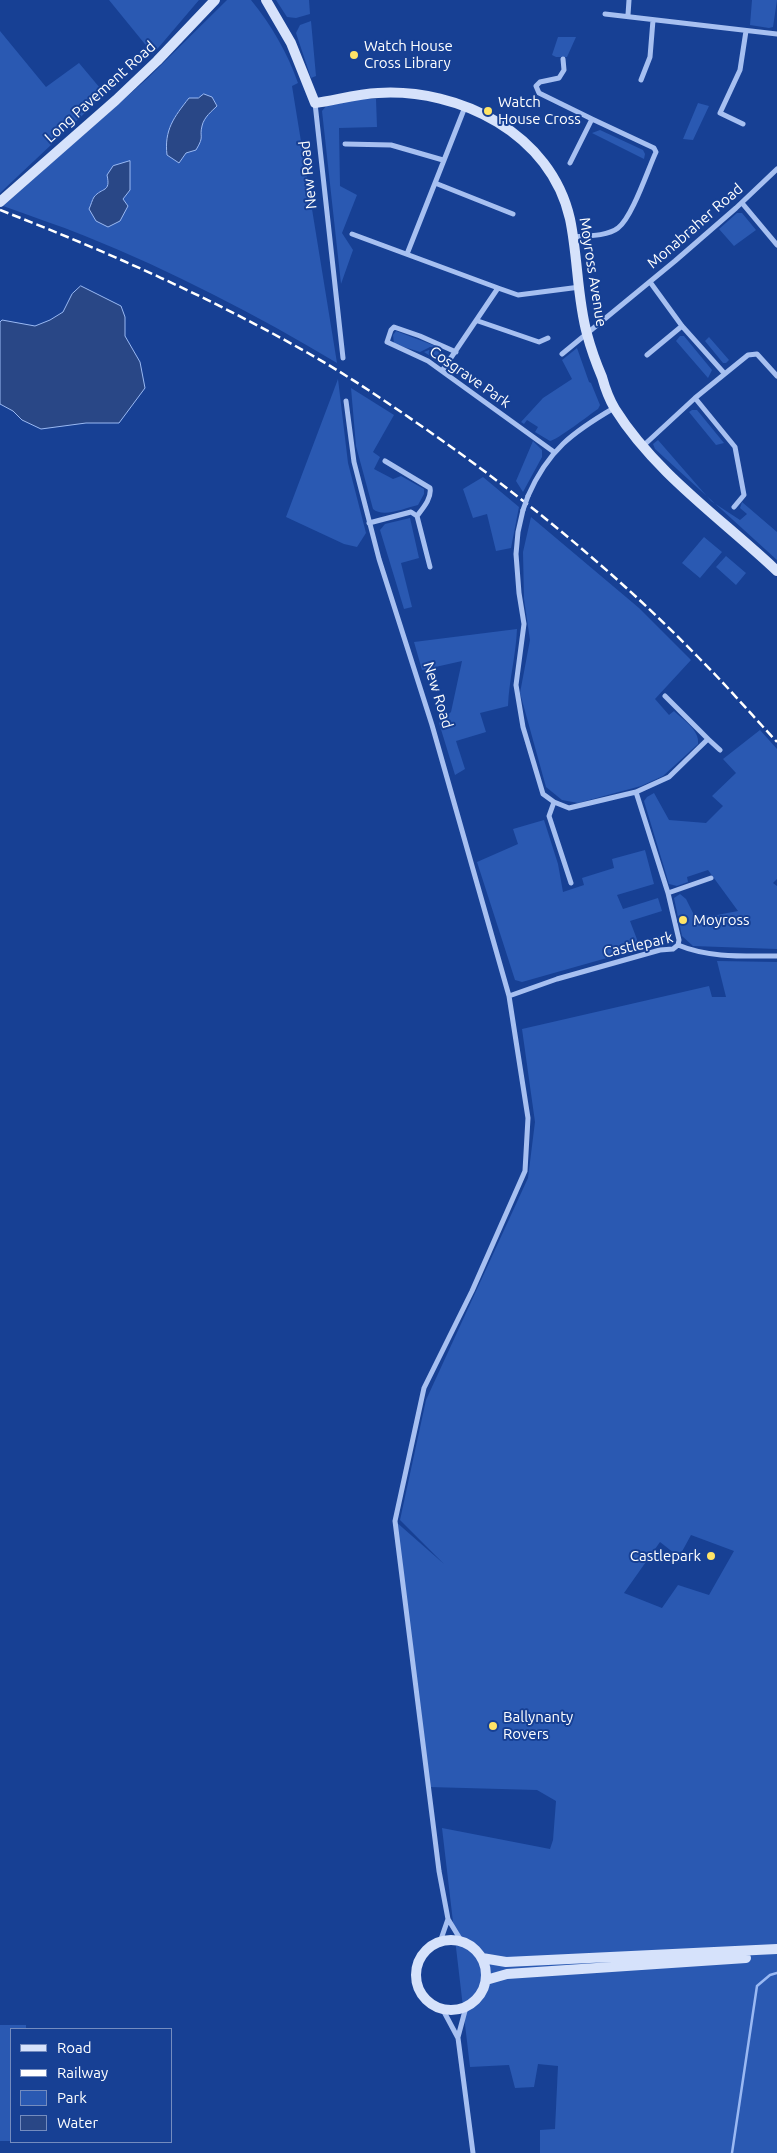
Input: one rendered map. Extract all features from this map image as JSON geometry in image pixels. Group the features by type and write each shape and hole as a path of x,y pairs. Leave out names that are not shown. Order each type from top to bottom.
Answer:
{"street":[{"name":"Long Pavement Road","path":"0,202 116,100 157,61 215,0"},
{"name":"New Road","path":"266,0 292,42 315,103 343,358"},
{"path":"628,16 629,0"},
{"path":"605,14 777,34"},
{"path":"641,80 650,57 653,20"},
{"path":"743,124 720,112 740,70 746,31"},
{"path":"562,59 564,70 559,78 540,82 536,86 539,94 654,148 656,152 630,210 619,228 606,233 573,237"},
{"name":"Moyross Avenue","path":"315,103 378,93 428,96 465,107 496,120 528,144 549,169 566,204 573,237 587,334 614,408 643,446 667,471 777,571"},
{"path":"407,254 465,107"},
{"path":"570,163 592,119"},
{"path":"345,144 391,145 443,160"},
{"name":"Monabraher Road","path":"724,373 682,326 650,282 742,203 777,169"},
{"path":"435,183 513,214"},
{"path":"742,203 777,245"},
{"path":"352,234 518,295 580,287"},
{"path":"562,354 650,282"},
{"path":"442,371 498,288"},
{"path":"478,320 539,342 548,338"},
{"path":"647,355 682,326"},
{"name":"Cosgrave Park","path":"456,352 394,327 387,342 390,345 419,356 442,371 554,452"},
{"path":"643,446 695,398 748,355 757,354 777,376"},
{"path":"695,398 734,447 744,495 734,507"},
{"name":"New Road","path":"346,401 354,462 378,559 432,725 509,996 528,1118 525,1171 472,1291 424,1388 395,1521 439,1871 448,1919"},
{"path":"614,408 575,432 554,452 535,480 523,510 516,554 524,624 516,685 523,727 543,794 554,802 570,808 636,792 669,777 708,739"},
{"path":"385,461 430,488 431,492 425,506 417,516"},
{"path":"370,523 411,512 417,516 430,567"},
{"path":"665,696 720,750"},
{"path":"636,792 668,893 678,945"},
{"path":"554,802 549,816 570,883"},
{"path":"668,893 711,878"},
{"name":"Castlepark","path":"509,996 558,979 660,950 673,949 678,945 689,950 722,955 777,956"},
{"path":"440,1942 448,1919"},
{"path":"448,1919 462,1942"},
{"path":"447,1940 462,1942 477,1951 485,1965 486,1980 482,1992 475,2001 466,2007 443,2010 427,2001 421,1994 416,1977 420,1959 425,1952 440,1942 447,1940"},
{"path":"482,1958 506,1962 777,1949"},
{"path":"486,1980 507,1974 777,1956"},
{"path":"458,2038 466,2007"},
{"path":"443,2010 458,2038 473,2153"}],"green space":[{"path":"109,0 199,0 153,54"},
{"path":"227,0 251,0 266,20 284,50 298,83 292,86 337,363 245,311 182,279 85,236 3,206 148,78","holes":["212,97 217,106 204,120 199,144 196,149 186,153 179,163 167,155","130,161 122,199 95,196 106,190 113,166"]},
{"path":"276,0 309,0 310,14 296,18 287,17"},
{"path":"752,0 777,0 773,27 750,25"},
{"path":"311,21 316,76 311,78 296,33 300,25"},
{"path":"0,31 46,87 79,63 105,94 0,193"},
{"path":"558,37 576,37 567,57 552,55"},
{"path":"361,99 376,99 377,127 339,128 340,186 357,195 342,233 353,250 341,284 322,111 328,104"},
{"path":"698,103 709,106 693,140 683,139"},
{"path":"600,130 643,150 645,154 644,159 592,133"},
{"path":"737,213 742,213 756,230 734,246 719,229"},
{"path":"396,331 438,347 430,347 420,352 394,344 393,335"},
{"path":"680,336 684,336 712,370 708,378 676,341"},
{"path":"709,337 729,360 726,363 723,363 705,341"},
{"path":"577,348 589,382 600,405 598,409 573,427 550,441 535,432 538,427 527,420 524,424 521,422 543,398 572,379 562,360"},
{"path":"429,350 442,352 444,356 440,362 424,352"},
{"path":"338,379 348,463 366,533 357,547 344,544 286,517"},
{"path":"351,388 394,415 373,452 380,457 374,469 393,479 401,476 424,489 424,494 418,505 382,513 373,509 356,446"},
{"path":"697,410 724,443 716,445 689,412"},
{"path":"658,440 707,496 655,449 653,444"},
{"path":"533,441 542,450 542,457 523,492 516,481"},
{"path":"483,477 519,507 511,548 496,551 487,514 473,518 463,489"},
{"path":"742,502 777,532 777,560 715,504 740,520 747,514 740,508"},
{"path":"531,517 639,608 691,660 655,699 669,715 674,711 694,730 698,744 663,776 641,786 578,803 562,800 546,787 520,693 530,640 524,599 523,552"},
{"path":"410,518 419,558 401,563 412,607 404,609 380,530 385,524"},
{"path":"704,537 722,552 700,578 682,563"},
{"path":"726,556 746,573 736,585 716,567"},
{"path":"517,629 508,706 480,713 486,732 456,741 465,769 455,775 439,723 451,712 462,661 422,670 414,642"},
{"path":"760,730 777,749 777,879 773,883 777,886 777,949 693,946 682,936 674,898 680,894 686,899 696,919 738,911 708,870 687,877 688,882 677,886 669,884 644,801 654,793 669,820 706,823 723,806 712,796 736,773 723,759"},
{"path":"544,820 558,864 563,892 584,885 582,878 614,868 612,859 645,850 654,884 617,895 623,909 658,898 662,911 630,921 638,942 669,933 667,941 522,982 515,980 477,862 518,844 513,829"},
{"path":"717,961 777,962 777,2153 540,2153 540,2130 555,2129 558,2066 538,2064 534,2087 515,2088 509,2065 470,2067 442,1828 550,1849 553,1840 556,1801 537,1790 429,1787 395,1521 444,1564 400,1520 426,1400 528,1178 535,1122 522,1029 709,986 712,997 726,997","holes":["691,1535 734,1551 709,1595 678,1585 662,1608 624,1593 660,1542 679,1557"]},
{"path":"0,2025 26,2025 26,2028 10,2028 10,2141 0,2141"}],"water":[{"path":"204,94 212,97 217,106 204,120 201,139 196,150 186,153 179,163 167,155 167,138 171,124 189,98 198,98"},
{"path":"130,161 130,190 123,199 128,206 120,221 108,227 96,221 89,209 94,197 107,187 107,175 113,166"},
{"path":"81,286 121,306 125,317 125,336 140,362 145,388 119,423 86,423 41,429 22,420 13,411 0,404 0,322 2,320 35,326 50,320 63,312 72,294"}],"waterway":[{"path":"732,2153 757,1986 770,1975 777,1973"}],"railway":[{"path":"0,210 118,258 271,332 359,384 408,417 508,489 607,570 699,658 777,742"}],"place":[{"name":"Watch House Cross Library","path":"354,55"},
{"name":"Watch House Cross","path":"488,111"},
{"name":"Moyross","path":"683,920"},
{"name":"Castlepark","path":"711,1556"},
{"name":"Ballynanty Rovers","path":"493,1726"}]}
